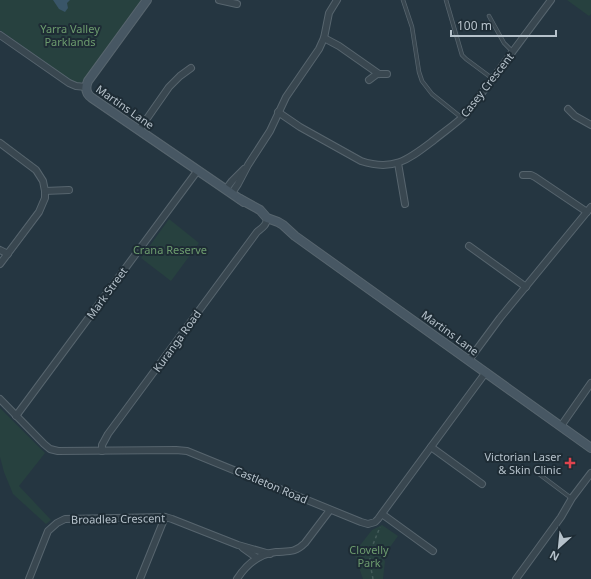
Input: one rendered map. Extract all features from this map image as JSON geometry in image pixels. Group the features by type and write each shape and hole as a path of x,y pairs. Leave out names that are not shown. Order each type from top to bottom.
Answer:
{"street":[{"path":"86,87 91,76 147,0"},
{"path":"219,0 237,4"},
{"path":"229,191 238,184 248,165 265,141 286,97 317,54 324,38 327,18 337,0"},
{"name":"Casey Crescent","path":"277,115 362,161 378,165 398,163 410,157 462,118 493,79 551,0"},
{"name":"Martins Lane","path":"0,35 69,83 76,86 86,87 89,96 240,199 260,210 266,220 278,222 295,236 591,448"},
{"path":"324,38 339,46 379,74"},
{"path":"139,130 169,87 191,68"},
{"path":"369,80 379,74 387,74"},
{"path":"568,109 575,116 591,125"},
{"path":"0,143 36,170 43,181 45,191 45,198 42,205 0,264"},
{"path":"398,163 405,204"},
{"name":"Mark Street","path":"16,416 198,170"},
{"path":"469,360 500,318 589,210 535,177 531,175 523,175"},
{"path":"45,191 69,190"},
{"name":"Kuranga Road","path":"102,451 102,445 108,434 257,232 263,227 266,220"},
{"path":"469,246 526,287"},
{"path":"0,250 8,254"},
{"name":"Castleton Road","path":"0,399 44,444 58,451 187,451 330,510 368,524 375,522 382,514 486,372"},
{"path":"561,426 591,383"},
{"path":"431,447 482,484"},
{"path":"516,579 591,473"},
{"name":"Broadlea Crescent","path":"238,545 258,558 270,554 292,552 305,543 330,510"},
{"path":"382,514 433,551"},
{"path":"140,579 165,517"},
{"name":"Broadlea Crescent","path":"29,579 48,532 53,526 66,519 165,517 180,521 238,545 270,554"},
{"path":"238,579 244,570 258,558"}],"lane":[{"path":"403,0 412,27 419,72 422,81 432,94 462,118"},
{"path":"446,0 462,55 493,79"},
{"path":"490,16 504,43 513,52"},
{"path":"539,474 572,498"}],"path":[{"path":"373,579 370,563 370,552 380,525"}],"green space":[{"name":"Yarra Valley Parklands","path":"0,0 141,0 82,82 75,83 0,30"},
{"path":"567,0 591,0 591,14 589,16"},
{"name":"Crana Reserve","path":"169,219 199,243 171,281 141,258"},
{"path":"0,408 45,453 19,486 51,520 46,524 13,494 4,472 0,457"},
{"name":"Clovelly Park","path":"382,525 398,536 382,558 385,561 383,579 363,579 354,553 372,530"}],"water":[{"path":"53,0 70,0 67,3 68,8 65,12 59,9"}],"place":[{"name":"Victorian Laser & Skin Clinic","path":"570,463"}]}
